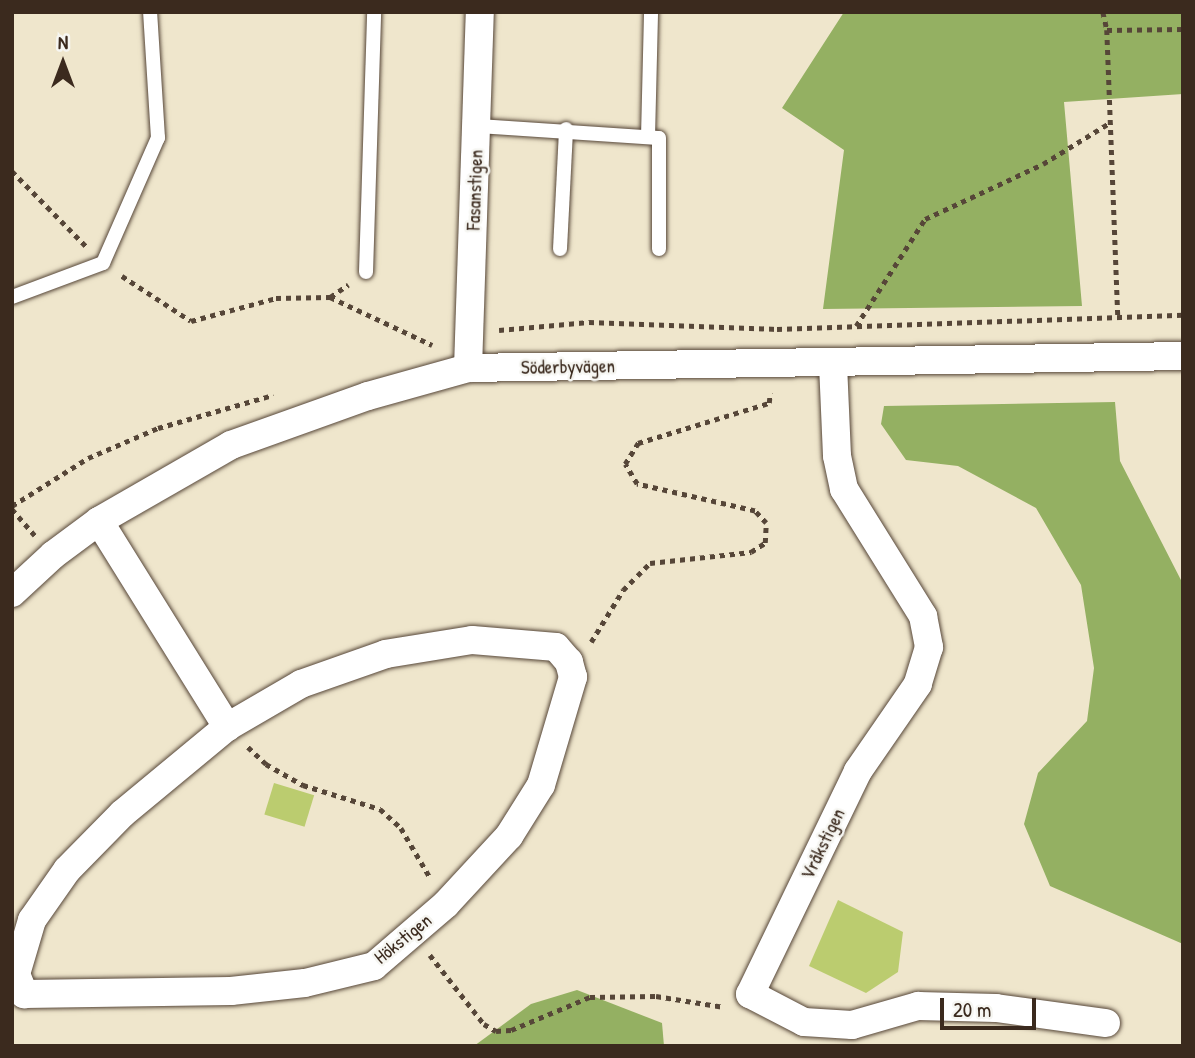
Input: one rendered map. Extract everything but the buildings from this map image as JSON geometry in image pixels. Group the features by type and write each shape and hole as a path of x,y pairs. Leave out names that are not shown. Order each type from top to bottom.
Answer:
{"street":[{"name":"Fasanstigen","path":"468,368 480,12"},
{"name":"Söderbyvägen","path":"12,593 53,555 99,521 231,445 368,396 468,368 774,365 1183,356"},
{"name":"Vråkstigen","path":"750,995 858,771 918,684 929,647 923,616 844,489 837,456 833,364"},
{"path":"99,521 227,727"},
{"name":"Hökstigen","path":"472,640 556,647 569,662 573,677 541,785 509,836 446,904 373,966 305,983 231,991 24,995 16,974 32,920 66,870 122,814 227,727 301,684 386,654 472,640"},
{"path":"750,995 804,1022 852,1025 918,1006 996,1008 1106,1023"}],"lane":[{"path":"12,297 103,263 159,138 150,12"},
{"path":"366,272 374,12"},
{"path":"648,137 651,12"},
{"path":"478,126 566,129 659,138 659,249"},
{"path":"560,249 566,129"}],"path":[{"path":"1103,12 1107,30 1118,317"},
{"path":"1107,30 1183,29"},
{"path":"856,326 925,219 1043,164 1111,122"},
{"path":"12,171 103,263 191,321 276,298 330,297 432,345"},
{"path":"330,297 366,272"},
{"path":"968,322 1183,315"},
{"path":"569,662 595,639 623,590 650,563 751,552 765,544 766,523 755,511 637,484 625,464 628,452 638,443 769,403 777,329"},
{"path":"227,727 266,764 303,785 380,809 401,828 446,904"},
{"path":"412,932 484,1024 496,1031 590,997 656,996 726,1007 750,995"}],"green space":[{"path":"844,12 1183,12 1183,94 1064,102 1082,306 823,309 844,150 782,108"},
{"path":"1115,402 1120,461 1183,584 1183,944 1050,886 1024,824 1038,773 1087,721 1094,668 1081,585 1036,508 958,466 906,460 881,424 884,406"},
{"path":"274,783 314,795 305,827 264,815"},
{"path":"838,900 903,932 898,972 866,993 809,966"},
{"path":"577,990 662,1023 664,1046 474,1046 531,1004"}]}
